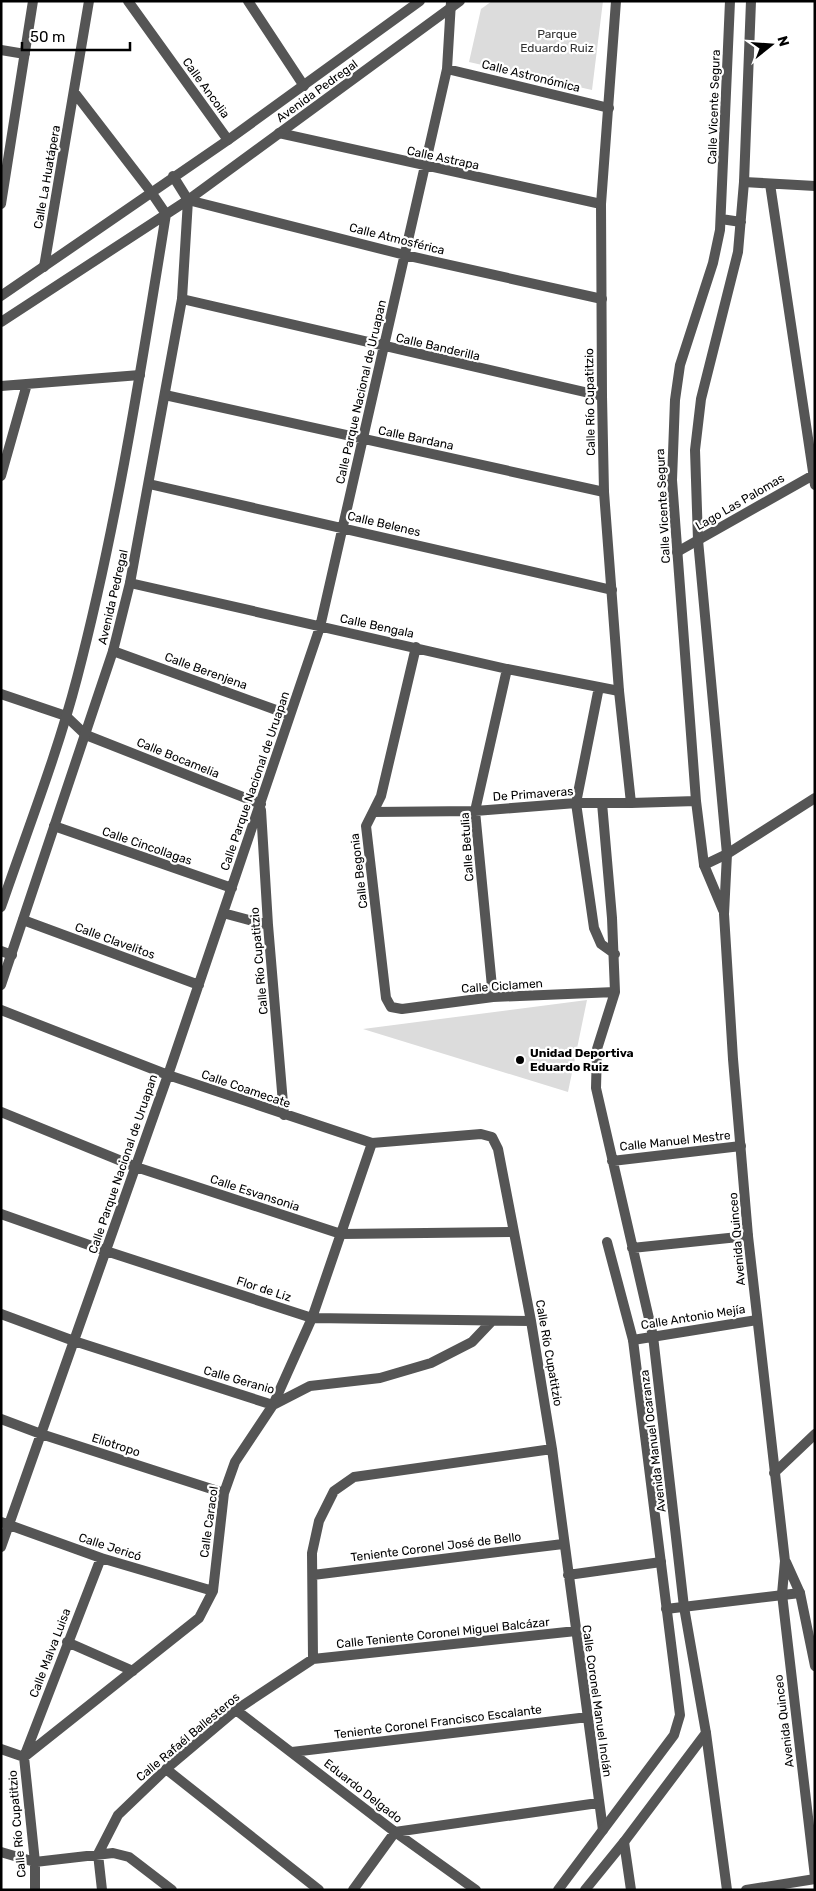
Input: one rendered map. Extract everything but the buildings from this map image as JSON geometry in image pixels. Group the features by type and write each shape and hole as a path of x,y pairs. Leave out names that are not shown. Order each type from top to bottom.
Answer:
{"street":[{"path":"1,204 6,143 25,54 33,1"},
{"name":"Calle La Huatápera","path":"44,267 89,1"},
{"name":"Calle Ancolia","path":"128,1 228,140"},
{"name":"Avenida Pedregal","path":"1,296 228,140 420,1"},
{"name":"Calle Río Cupatitzio","path":"616,1 601,204 602,396 604,492 619,691 631,803"},
{"name":"Calle Vicente Segura","path":"704,865 696,801 672,480 675,400 680,365 713,263 721,219 730,1"},
{"path":"727,854 698,540 695,450 700,408 738,252 744,182 751,1"},
{"path":"252,2 304,86"},
{"name":"Avenida Pedregal","path":"1,907 66,716 109,544 140,375 166,214 188,200 454,3"},
{"name":"Calle Parque Nacional de Uruapan","path":"1,1548 5,1524 41,1434 136,1167 320,627 447,69 454,3"},
{"path":"1,50 25,54"},
{"name":"Calle Astronómica","path":"447,69 609,108"},
{"path":"1,322 166,214 74,92"},
{"name":"Calle Astrapa","path":"279,133 425,167 601,204"},
{"path":"173,176 188,200"},
{"path":"744,182 815,186"},
{"path":"770,184 814,478"},
{"name":"Avenida Pedregal","path":"1,985 86,735 113,651 130,584 182,299 188,200"},
{"name":"Calle Atmosférica","path":"188,200 405,255 602,299"},
{"path":"721,219 741,222"},
{"name":"Calle Banderilla","path":"182,299 602,396"},
{"path":"1,386 140,375"},
{"path":"1,476 26,384"},
{"name":"Calle Bardana","path":"165,395 604,492"},
{"name":"Lago Las Palomas","path":"677,552 814,478"},
{"name":"Calle Belenes","path":"149,484 612,590"},
{"name":"Calle Bengala","path":"130,584 507,669 619,691"},
{"name":"Calle Begonia","path":"391,1007 386,998 366,826 382,796 416,648"},
{"name":"Calle Berenjena","path":"113,651 290,715"},
{"name":"Calle Betulia","path":"493,997 475,811 507,669"},
{"path":"599,687 576,803 594,928 601,944 615,954"},
{"path":"1,694 66,716 86,735"},
{"name":"Calle Bocamelia","path":"86,735 261,804"},
{"path":"704,865 727,854 815,798"},
{"name":"De Primaveras","path":"373,812 475,811 576,803 696,801"},
{"name":"Avenida Manuel Ocaranza","path":"602,803 615,954 615,992 597,1049 596,1088 653,1336 684,1607 706,1733 727,1890"},
{"name":"Calle Río Cupatitzio","path":"261,804 268,925 284,1115"},
{"name":"Calle Cincollagas","path":"54,826 232,888"},
{"name":"Avenida Quinceo","path":"727,854 724,914 748,1236 785,1561 782,1594 815,1878"},
{"name":"Avenida Quinceo","path":"704,865 724,914"},
{"path":"224,913 268,925"},
{"name":"Calle Clavelitos","path":"23,920 199,985"},
{"path":"1,951 12,954"},
{"name":"Calle Ciclamen","path":"391,1007 402,1008 493,997 615,992"},
{"name":"Calle Coamecate","path":"1,1010 168,1075 372,1143 481,1134 492,1137"},
{"name":"Calle Esvansonia","path":"1,1112 136,1167 341,1234 514,1232"},
{"name":"Calle Río Cupatitzio","path":"492,1137 498,1149 531,1321 552,1449 568,1575"},
{"name":"Calle Caracol","path":"24,1757 199,1618 213,1590 224,1493 234,1462 274,1405 312,1318 372,1143"},
{"name":"Calle Manuel Mestre","path":"612,1161 741,1146"},
{"name":"Flor de Liz","path":"1,1214 106,1251 312,1318 491,1322 531,1321"},
{"path":"632,1248 748,1236"},
{"name":"Avenida Manuel Ocaranza","path":"558,1890 674,1735 680,1715 633,1340 607,1242"},
{"name":"Calle Geranio","path":"1,1314 74,1342 274,1405 310,1386 380,1378 431,1363 472,1342 491,1322"},
{"name":"Calle Antonio Mejía","path":"633,1340 757,1320"},
{"name":"Eliotropo","path":"1,1419 41,1434 224,1493"},
{"path":"774,1473 815,1434"},
{"path":"313,1659 312,1553 319,1521 334,1491 354,1477 552,1449"},
{"name":"Calle Jericó","path":"5,1524 100,1558 213,1590"},
{"name":"Teniente Coronel José de Bello","path":"313,1575 563,1544"},
{"name":"Calle Malva Luisa","path":"24,1757 100,1558"},
{"name":"Avenida Quinceo","path":"785,1561 800,1593 815,1666"},
{"path":"568,1575 660,1562"},
{"name":"Calle Coronel Manuel Inclán","path":"568,1575 603,1830"},
{"path":"666,1609 800,1593"},
{"name":"Calle Teniente Coronel Miguel Balcázar","path":"313,1659 576,1631"},
{"path":"67,1642 133,1671"},
{"name":"Calle Rafaél Ballesteros","path":"98,1854 118,1815 166,1769 236,1710 313,1659"},
{"name":"Eduardo Delgado","path":"236,1710 395,1832 476,1890"},
{"name":"Teniente Coronel Francisco Escalante","path":"292,1752 588,1717"},
{"path":"585,1890 624,1842 706,1733"},
{"path":"1,1749 24,1757"},
{"name":"Calle Río Cupatitzio","path":"24,1757 35,1862 35,1890"},
{"path":"166,1769 319,1890"},
{"path":"353,1890 395,1832 598,1803"},
{"path":"624,1842 631,1890"},
{"path":"1,1852 35,1862 113,1853 129,1858 172,1890"},
{"path":"98,1854 102,1890"},
{"path":"746,1890 815,1878"}],"green space":[{"name":"Parque Eduardo Ruiz","path":"492,1 603,1 592,90 469,62 481,9"},
{"name":"Unidad Deportiva Eduardo Ruiz","path":"587,1000 568,1092 363,1029"}],"place":[{"name":"Unidad Deportiva Eduardo Ruiz","path":"520,1060"}]}
